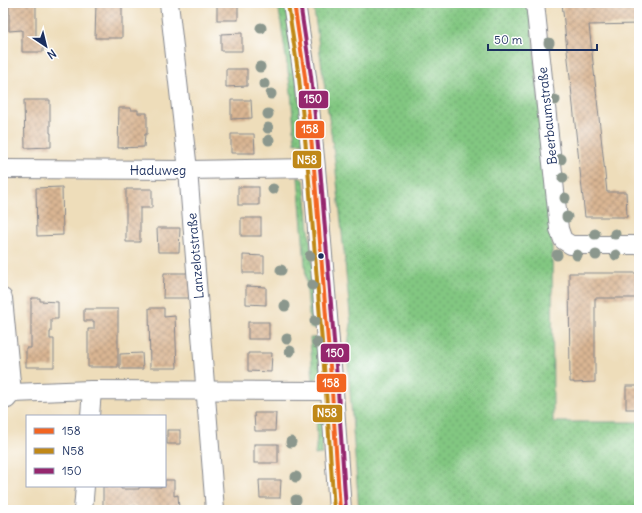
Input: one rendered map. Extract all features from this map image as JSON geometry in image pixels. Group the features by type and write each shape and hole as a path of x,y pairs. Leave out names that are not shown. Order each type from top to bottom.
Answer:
{"main road":[{"path":"294,3 305,77 314,168 340,510"}],"street":[{"name":"Lanzelotstraße","path":"169,3 188,170 215,510"},
{"name":"Beerbaumstraße","path":"535,3 559,229 563,240 571,245 639,244"},
{"name":"Haduweg","path":"3,169 188,170 314,168"},
{"path":"3,298 8,396 92,390 332,391"},
{"path":"90,415 92,390"},
{"path":"83,510 85,487"}],"green space":[{"path":"278,3 287,3 305,142 295,143 291,92"},
{"path":"313,3 529,3 552,229 553,422 639,422 639,510 359,510 347,351 351,324 335,161"},
{"path":"298,177 304,180 319,328 310,328"},
{"path":"310,338 319,338 321,371 313,381"},
{"path":"325,411 322,454 315,455 317,437 316,412"}],"building":[{"path":"9,3 36,3 36,37 43,37 43,52 22,52 22,30 9,31"},
{"path":"96,3 122,3 122,38 95,38"},
{"path":"217,3 238,3 238,20 217,20"},
{"path":"562,3 639,3 639,24 589,25 607,192 626,192 627,217 585,217"},
{"path":"242,33 242,51 221,51 221,34"},
{"path":"226,69 247,69 247,86 226,87"},
{"path":"24,100 50,100 51,147 25,148"},
{"path":"231,100 251,100 252,118 231,119"},
{"path":"119,108 131,108 131,110 138,110 138,113 147,113 147,134 145,134 144,147 118,148"},
{"path":"231,134 254,134 255,153 231,153"},
{"path":"62,187 63,235 37,236 36,188"},
{"path":"238,187 259,187 259,205 238,205"},
{"path":"126,189 152,189 152,208 140,208 140,242 126,242"},
{"path":"241,218 261,218 261,236 241,236"},
{"path":"157,228 180,228 179,252 158,252"},
{"path":"243,255 264,256 264,273 243,273"},
{"path":"164,273 193,273 193,298 163,298"},
{"path":"569,273 639,273 639,298 595,298 595,382 570,382"},
{"path":"246,286 266,287 266,305 246,304"},
{"path":"31,298 40,298 40,301 58,302 58,319 51,319 50,332 50,339 54,339 54,367 26,367 26,348 31,348"},
{"path":"149,308 164,308 164,317 175,316 177,368 150,368"},
{"path":"84,309 118,309 118,367 88,367 88,329 94,329 94,321 84,321"},
{"path":"248,322 269,322 269,339 248,339"},
{"path":"142,353 143,369 120,369 120,354"},
{"path":"248,353 272,353 271,372 248,371"},
{"path":"626,386 639,386 639,409 626,409"},
{"path":"254,413 276,413 275,431 255,431"},
{"path":"167,430 180,430 180,444 167,444"},
{"path":"254,444 278,444 278,463 254,463"},
{"path":"166,480 174,480 174,496 178,495 179,508 137,510 136,506 126,507 126,510 103,510 103,487 139,489 139,487 166,487"},
{"path":"259,480 281,480 280,498 260,498"}],"transit line":[{"name":"158","path":"294,3 305,77 314,168 340,510"},
{"name":"150","path":"300,3 311,76 320,167 346,510"},
{"name":"N58","path":"288,4 299,78 308,169 334,510"}]}
